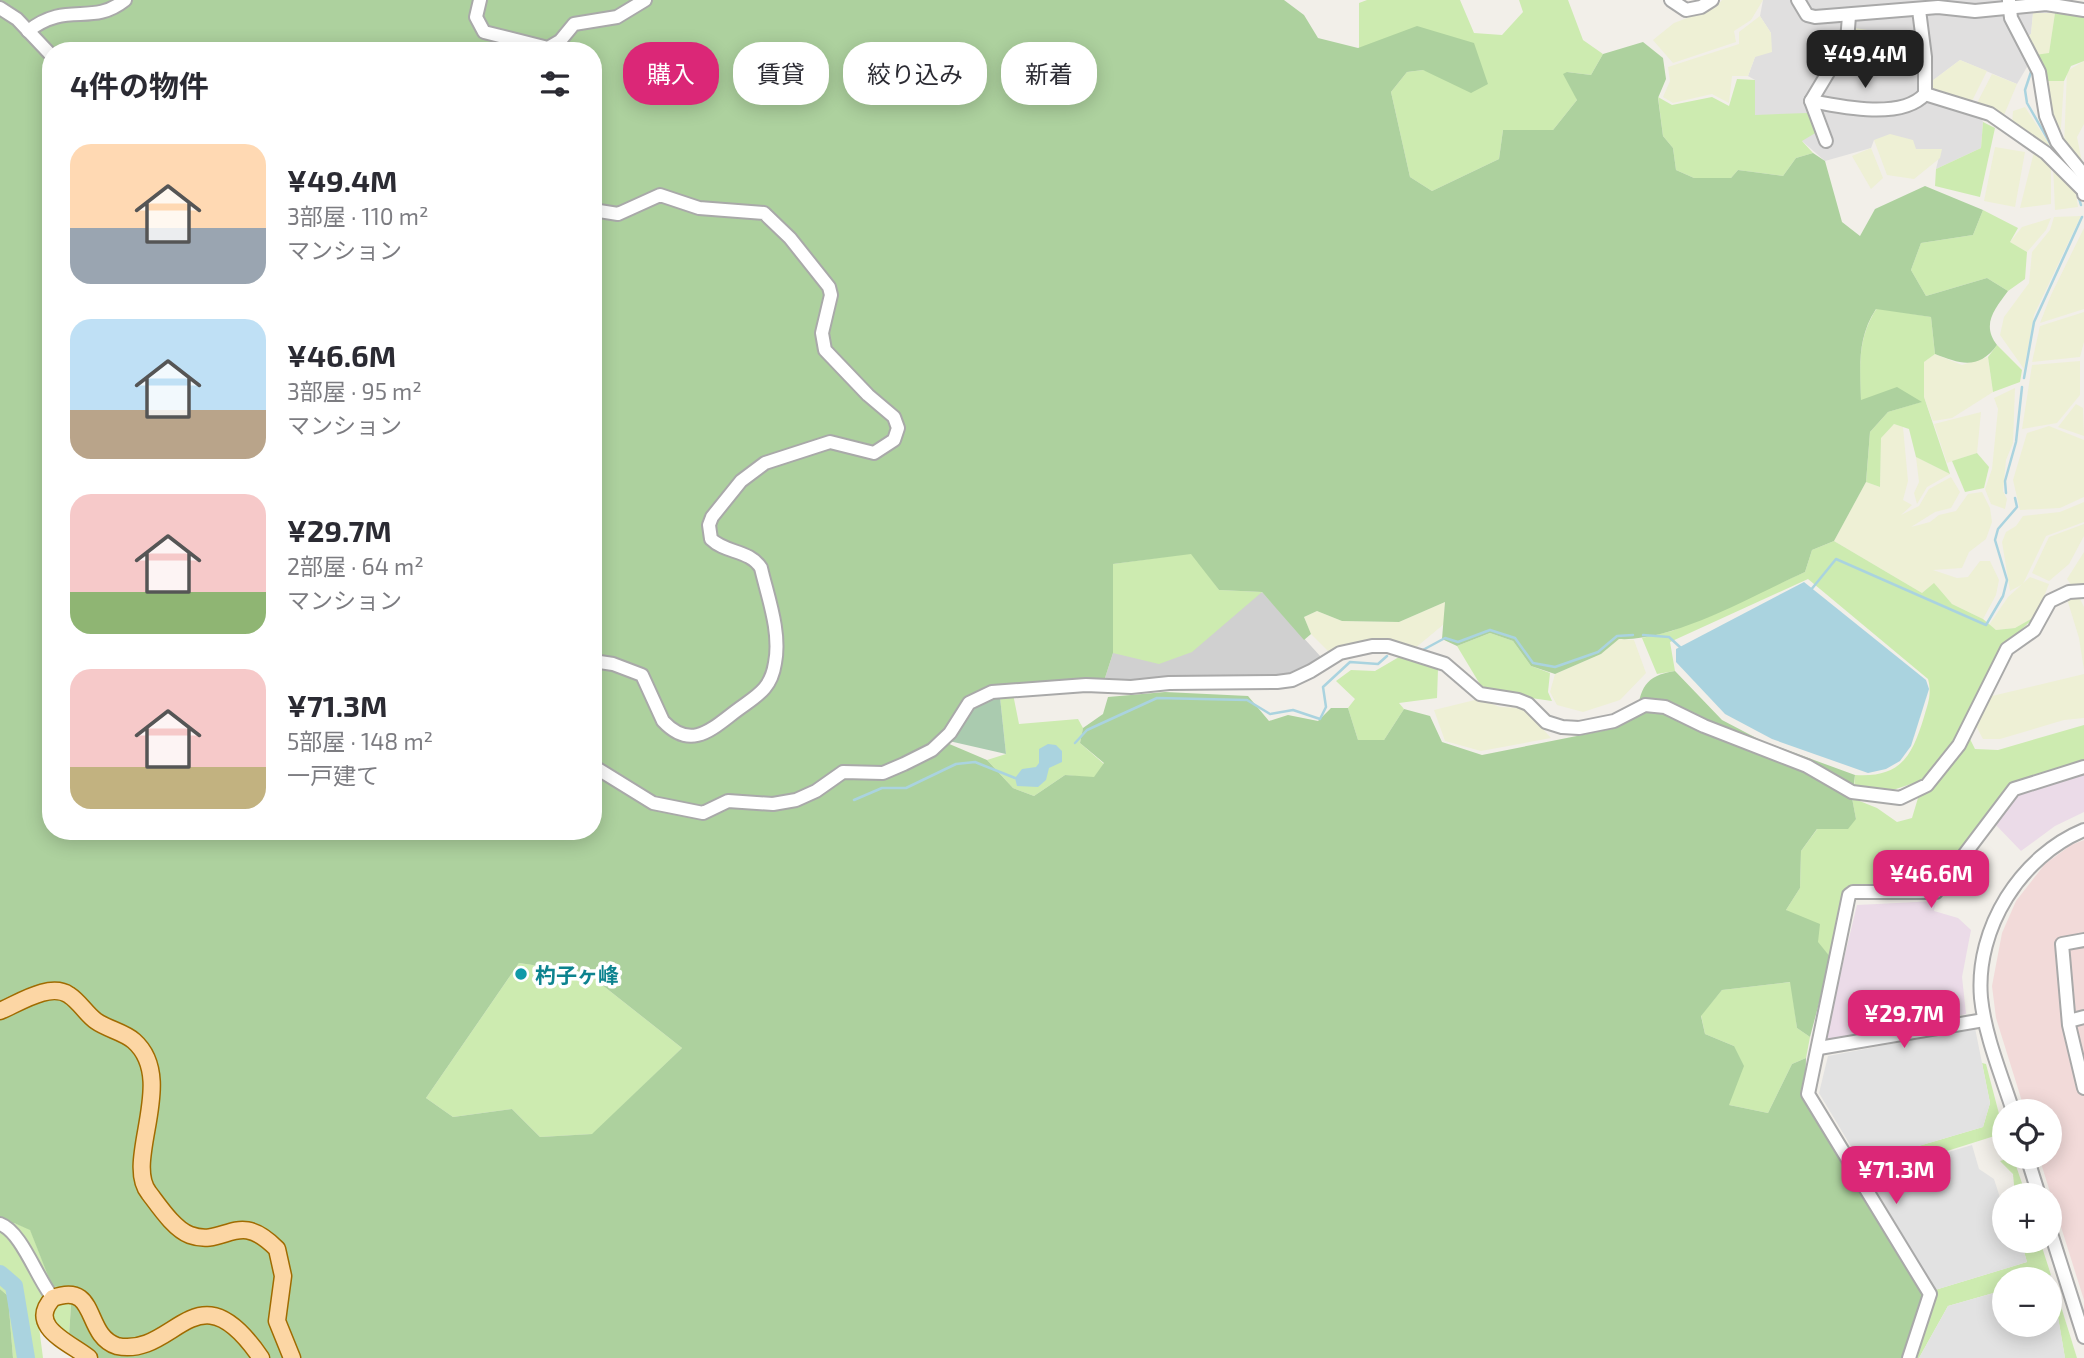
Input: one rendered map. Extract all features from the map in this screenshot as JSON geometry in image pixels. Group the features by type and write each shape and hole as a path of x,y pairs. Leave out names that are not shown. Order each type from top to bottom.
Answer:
{"main road":[{"path":"0,1011 36,995 55,990 68,994 94,1020 132,1039 142,1050 151,1072 150,1123 142,1160 146,1190 180,1230 191,1235 204,1236 238,1228 252,1230 278,1249 283,1276 277,1321 292,1358"},
{"path":"89,1358 54,1335 46,1326 44,1314 53,1298 64,1294 84,1300 94,1326 103,1339 116,1346 144,1346 190,1323 209,1317 222,1318 236,1325 261,1358"}],"street":[{"path":"28,31 52,15 99,14 125,0"},
{"path":"481,0 476,17 484,33 518,42"},
{"path":"556,42 574,24 617,17 645,0"},
{"path":"1671,0 1686,10 1701,7 1712,0"},
{"path":"1798,0 1807,15 1849,16 1865,12 1938,7 1975,11 2009,4 2084,10"},
{"path":"2009,4 2011,18 2039,72 2041,99 2051,129 2057,142 2083,174 2083,191"},
{"path":"0,8 42,46"},
{"path":"1919,10 1925,57 1925,94"},
{"path":"1811,101 1847,41 1849,16"},
{"path":"1811,101 1885,109 1906,107 1925,94"},
{"path":"1925,94 1990,114 2046,153 2083,191"},
{"path":"1811,101 1826,141"},
{"path":"602,211 618,214 660,195 699,208 764,213 790,238 829,287 831,295 822,333 825,350 894,417 898,428 894,440 881,451 866,453 830,442 765,463 741,481 712,517 709,525 711,539 753,559 761,568 776,647 773,676 760,695 713,731 689,735 668,727 663,721 642,675 602,662"},
{"path":"602,772 653,803 684,811 703,813 728,801 773,804 816,791 844,772 883,773 932,750 950,733 969,703 992,692 1086,685 1131,687 1169,683 1277,682 1292,680 1340,653 1372,646 1388,646 1445,664 1480,694 1528,704 1546,722 1562,727 1579,728 1614,721 1645,705 1665,707 1704,726 1807,765 1852,792 1900,798 1927,785 1959,745 2007,649 2034,630 2050,601 2068,592 2084,592"},
{"path":"1909,1358 1930,1294 1808,1094 1849,895 1853,892 1936,892 2014,789 2084,767"},
{"path":"2009,1099 1984,1020 1982,967 1992,927 2008,895 2038,858 2064,838 2084,830"},
{"path":"2083,1080 2069,1021 2062,944 2084,940"},
{"path":"2069,1021 2084,1017"},
{"path":"1819,1048 1984,1020"},
{"path":"0,1224 15,1235 41,1285 53,1298"},
{"path":"2057,1253 2084,1337"}],"shaded area":[{"path":"1763,0 2067,0 2067,4 2055,13 2033,13 2031,34 2025,39 2027,67 2017,84 1960,60 1932,81 1976,105 1983,122 1981,148 1936,169 1941,149 1916,149 1874,140 1871,148 1825,161 1802,141 1755,116 1755,80 1748,76 1755,57 1771,33 1760,16"},
{"path":"1262,592 1321,657 1296,675 1165,682 1104,681 1113,653"},
{"path":"2084,771 2084,812 2055,826 2021,851 1994,823 2016,793"},
{"path":"2084,840 2084,1300 2062,1230 2062,1183 2047,1183 2043,1169 2062,1169 2062,1099 2021,1099 1996,1018 1992,986 2002,933 2016,901 2045,864 2071,845"},
{"path":"1936,901 1934,911 1958,918 1971,930 1962,977 1966,1014 1831,1042 1825,1037 1857,905"},
{"path":"1975,1028 1990,1103 1983,1127 1861,1163 1819,1093 1828,1056"},
{"path":"1972,1145 1979,1169 1994,1179 1995,1183 1992,1183 1992,1253 2024,1253 2027,1262 2011,1267 1992,1267 1992,1273 1935,1290 1868,1176"},
{"path":"1992,1293 1992,1337 2061,1337 2065,1358 1919,1358 1948,1306"}],"green space":[{"path":"0,0 1284,0 1304,15 1318,38 1358,48 1417,26 1474,43 1488,84 1471,93 1423,70 1407,72 1391,92 1410,177 1432,191 1499,159 1503,130 1553,130 1577,100 1563,74 1567,72 1591,75 1603,54 1643,42 1663,58 1666,79 1658,98 1663,136 1673,148 1676,170 1694,178 1731,178 1738,170 1783,176 1796,158 1813,153 1825,161 1842,222 1860,236 1875,209 1925,186 1983,210 1973,235 1921,243 1911,270 1926,296 1987,278 2008,291 1990,323 1992,337 1997,345 1990,353 1976,361 1969,363 1953,360 1935,354 1931,317 1876,309 1863,342 1860,364 1861,400 1897,387 1922,402 1888,412 1870,432 1866,482 1834,541 1812,550 1805,572 1689,625 1641,638 1619,639 1601,654 1555,674 1531,666 1513,641 1490,633 1457,646 1442,639 1445,602 1399,622 1342,621 1317,611 1304,617 1311,634 1304,640 1262,592 1219,590 1191,554 1113,564 1113,653 1104,681 995,686 969,695 945,727 947,743 987,760 1013,788 1034,796 1065,775 1094,777 1104,763 1080,743 1083,728 1103,714 1108,697 1165,692 1248,696 1269,721 1288,715 1318,721 1331,708 1348,708 1358,740 1384,740 1404,709 1430,716 1442,742 1482,755 1612,729 1636,717 1642,691 1650,680 1675,671 1722,720 1762,741 1855,775 1852,798 1856,819 1848,829 1817,829 1801,851 1800,888 1786,910 1820,924 1818,942 1831,958 1810,1037 1797,1028 1790,982 1722,990 1701,1016 1705,1034 1734,1046 1744,1066 1729,1105 1768,1113 1792,1064 1806,1058 1805,1096 1925,1294 1905,1358 99,1358 69,1335 72,1290 52,1286 30,1230 14,1223 0,1223","holes":["519,963 587,973 682,1048 592,1134 540,1137 512,1109 453,1117 426,1098"]},
{"path":"1367,0 1460,0 1474,33 1502,35 1523,12 1519,0 1568,0 1583,40 1603,54 1591,75 1567,72 1577,100 1553,130 1503,130 1499,159 1432,191 1410,177 1391,92 1407,72 1423,70 1488,83 1359,48 1359,3"},
{"path":"1722,0 1763,0 1751,20 1734,31 1736,42 1673,63 1653,40 1674,23 1716,7"},
{"path":"2033,13 2055,13 2049,54 2035,55 2025,39 2031,34"},
{"path":"2055,13 2084,17 2084,61 2071,66 2064,81 2043,81 2035,55 2049,53"},
{"path":"1760,16 1771,33 1772,52 1755,57 1748,76 1732,76 1729,103 1712,94 1673,103 1663,97 1670,81 1668,67 1739,44 1739,32"},
{"path":"1855,28 1886,33 1881,65 1865,62 1851,47"},
{"path":"1960,60 1987,71 1971,103 1932,94 1932,81"},
{"path":"2084,61 2084,124 2077,137 2084,172 2064,147 2067,71"},
{"path":"1992,74 2017,84 2004,115 1976,105"},
{"path":"1737,79 1755,80 1755,115 1807,113 1817,132 1802,141 1813,153 1796,158 1783,176 1738,170 1731,178 1694,178 1676,170 1673,148 1663,136 1658,97 1672,105 1712,97 1729,106"},
{"path":"2043,81 2064,81 2060,143"},
{"path":"2025,107 2049,144 2051,153 2012,124 2013,111"},
{"path":"1983,122 1995,128 1980,197 1935,186 1936,169 1981,148"},
{"path":"1890,134 1913,140 1916,149 1942,149 1940,158 1914,179 1887,175 1874,140"},
{"path":"1995,147 2025,152 2015,207 1984,201"},
{"path":"1871,148 1883,178 1871,189 1852,156"},
{"path":"2034,152 2051,163 2051,204 2020,208"},
{"path":"2053,164 2075,187 2078,207 2055,210"},
{"path":"1983,210 2018,228 2010,242 2027,252 2025,279 2008,291 1987,278 1926,296 1911,270 1921,243 1973,235"},
{"path":"2081,216 2034,315 2024,369 2000,335 2004,317 2029,283 2032,252 2050,230 2054,217"},
{"path":"2051,218 2046,230 2027,252 2010,242 2022,227"},
{"path":"2084,228 2084,309 2040,323 2051,295"},
{"path":"1877,308 1931,317 1935,354 1924,362 1924,397 1950,474 1916,457 1909,429 1894,424 1881,438 1880,487 1866,482 1870,432 1888,412 1921,402 1861,400 1860,364 1863,341"},
{"path":"2084,312 2084,342 2080,357 2032,362 2040,326"},
{"path":"1997,345 2022,370 2020,382 1993,392 1988,357"},
{"path":"1935,354 1962,365 1988,357 1993,392 1952,418 1933,421 1924,397 1924,362"},
{"path":"2080,361 2080,395 2057,423 2022,429 2032,365"},
{"path":"2015,388 2013,443 2006,460 2003,491 2007,499 2005,509 1991,504 1985,489 1992,469 1998,409 1994,398"},
{"path":"2076,404 2083,408 2084,436 2058,427"},
{"path":"1981,412 1977,453 1947,463 1934,424"},
{"path":"1894,424 1903,427 1908,481 1903,500 1912,505 1901,515 1919,506 1929,489 1951,477 1960,492 1951,508 1935,512 1911,527 1956,511 1968,494 1982,492 1990,508 1992,522 1986,539 1969,552 1962,568 1933,570 1957,578 1968,577 1980,561 1990,561 1999,580 1996,595 1983,619 1952,604 1934,584 1922,593 1834,541 1866,482 1880,487 1881,437"},
{"path":"2049,426 2084,440 2084,497 2060,508 2020,510 2013,480 2027,433"},
{"path":"1977,453 1989,467 1984,488 1965,492 1952,461"},
{"path":"1916,457 1950,474 1927,487 1917,504 1914,493 1919,482"},
{"path":"2084,502 2084,522 2046,536 2023,584 2010,591 2002,542 2006,532 2016,526 2023,516 2060,512"},
{"path":"2084,524 2084,536 2069,564 2049,581 2032,573 2049,537"},
{"path":"1834,541 1922,593 1934,583 1952,604 1983,619 1996,630 2015,628 2036,616 2005,645 1960,738 1920,781 1887,792 1854,788 1855,775 1884,773 1902,762 1909,753 1928,703 1928,679 1808,579 1670,642 1675,671 1657,674 1642,638 1672,631 1805,572 1812,550"},
{"path":"2084,552 2084,585 2072,586 2067,579"},
{"path":"1192,553 1219,590 1262,592 1192,652 1159,664 1113,653 1113,564"},
{"path":"2030,577 2049,584 2036,616 2015,628 1996,630 1989,625 2008,597"},
{"path":"2067,599 2080,599 2084,607 2084,670 2079,638"},
{"path":"1445,602 1444,624 1414,649 1380,641 1329,652 1311,634 1304,617 1317,611 1342,621 1399,622"},
{"path":"1490,633 1513,641 1531,666 1550,673 1548,692 1552,701 1484,691 1457,646"},
{"path":"1619,639 1634,640 1646,673 1620,700 1583,712 1557,705 1550,692 1555,674 1601,654"},
{"path":"1399,657 1438,669 1437,698 1399,703 1404,709 1384,740 1358,740 1348,708 1355,699 1336,681 1351,670 1375,671"},
{"path":"2084,674 2084,718 2064,720 2000,739 1983,739 1976,726 1992,696"},
{"path":"1013,694 1019,724 1078,719 1083,728 1080,743 1104,764 1094,778 1065,775 1034,796 1013,788 987,760 1006,754 1000,697"},
{"path":"1000,697 1006,754 949,741 977,702"},
{"path":"1479,699 1500,707 1524,708 1551,738 1481,751 1445,741 1434,710"},
{"path":"2084,725 2084,763 2010,785 1933,891 1847,886 1831,958 1786,910 1800,888 1801,851 1818,828 1856,819 1852,798 1877,808 1897,822 1912,818 1918,798 1932,789 1969,737 1975,749 1998,750"},
{"path":"519,963 587,973 682,1048 593,1134 540,1137 512,1109 453,1117 426,1098"},
{"path":"1791,982 1797,1028 1810,1037 1806,1058 1792,1064 1768,1113 1729,1105 1734,1046 1705,1034 1701,1015 1722,990"},
{"path":"1982,1063 1986,1064 1995,1099 1992,1099 1992,1137 1868,1176 1861,1163 1983,1127 1990,1103"},
{"path":"2008,1169 2017,1169 2022,1183 2014,1183 2013,1174"},
{"path":"0,1223 14,1223 30,1229 52,1285 72,1290 69,1335 39,1327 43,1358 13,1358 8,1296 0,1289"},
{"path":"2024,1253 2044,1253 2048,1267 2011,1267 2027,1262"},
{"path":"1992,1273 1992,1293 1948,1306 1919,1358 1911,1358 1935,1290"},
{"path":"0,1289 8,1296 13,1358 0,1358"},
{"path":"2062,1310 2077,1358 2065,1358 2061,1337"}],"water":[{"path":"1804,582 1926,680 1929,689 1911,746 1900,761 1886,769 1868,773 1772,739 1725,714 1676,662 1676,649"},
{"path":"1048,744 1056,745 1062,751 1062,762 1049,768 1046,780 1038,787 1017,786 1015,778 1022,769 1036,767 1039,763 1039,749"}],"waterway":[{"path":"2007,24 2018,45"},
{"path":"2032,69 2025,90 2027,103 2059,159 2067,163"},
{"path":"2078,195 2081,205"},
{"path":"2024,378 2034,322 2082,217"},
{"path":"2006,493 2005,481 2016,442 2022,387"},
{"path":"1810,591 1836,559 1986,625 2003,596 2007,580 1995,540 1998,529 2017,507 2015,498"},
{"path":"1421,651 1445,638 1458,642 1490,630 1515,638 1533,663 1555,667 1598,652 1617,636 1633,635"},
{"path":"1643,635 1669,637 1681,648"},
{"path":"1075,743 1087,730 1157,698 1247,700 1270,714 1293,710 1320,719 1326,707 1323,687 1350,662 1378,664 1387,656"},
{"path":"854,800 882,788 906,788 956,764 975,762 1015,778"},
{"path":"0,1274 14,1286 26,1358"}],"place":[{"name":"杓子ヶ峰","path":"521,974"}]}
